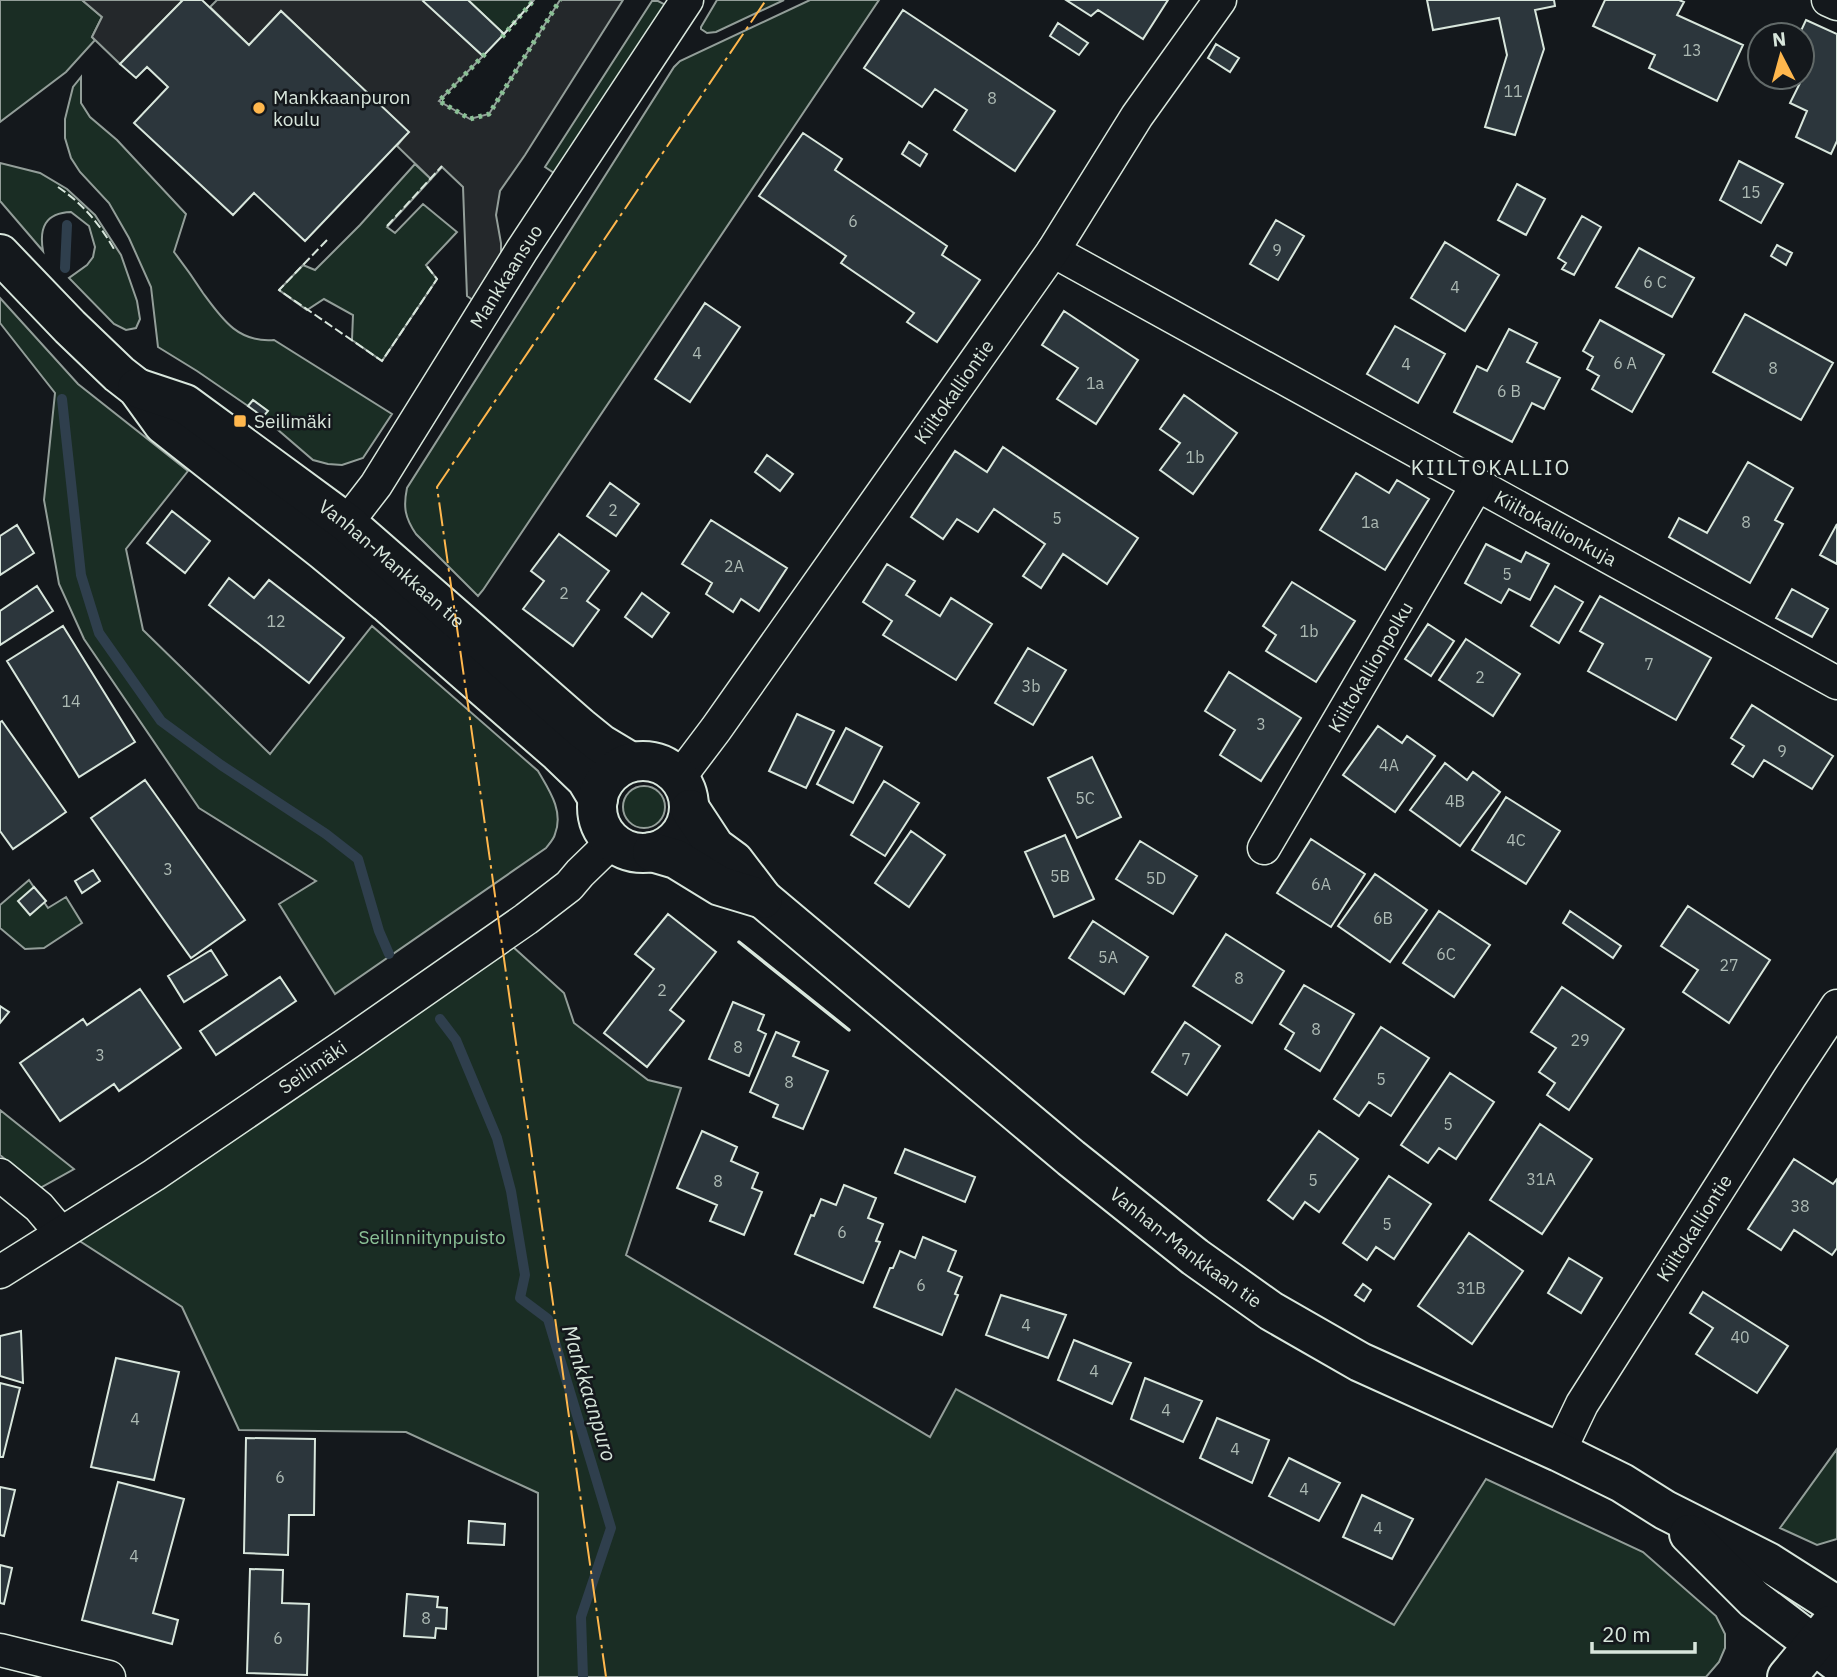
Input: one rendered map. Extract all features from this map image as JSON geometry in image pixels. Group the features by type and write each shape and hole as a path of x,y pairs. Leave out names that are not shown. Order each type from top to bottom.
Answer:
{"main road":[{"name":"Vanhan-Mankkaan tie","path":"0,254 70,327 137,388 163,424 336,537 601,744 631,762"},
{"name":"Vanhan-Mankkaan tie","path":"336,537 586,779 598,799"},
{"path":"652,761 667,767 685,794 683,830 668,845 652,852 639,853 622,848 606,836 598,820 596,806 600,789 609,775 631,762 652,761"},
{"name":"Vanhan-Mankkaan tie","path":"685,794 715,847 734,861 762,899 1071,1158 1195,1257 1271,1311 1360,1362 1622,1483 1665,1510 1768,1562 1837,1606"},
{"name":"Vanhan-Mankkaan tie","path":"652,852 676,859 720,886 762,899"},
{"name":"Vanhan-Mankkaan tie","path":"1665,1510 1776,1618 1829,1641"},
{"path":"1787,1677 1829,1641"}],"street":[{"name":"Mankkaansuo","path":"336,537 376,485 522,250 687,0"},
{"name":"Kiiltokalliontie","path":"685,794 716,729 1053,251 1138,116 1220,0"},
{"path":"1828,0 1837,4"},
{"name":"Kiiltokallionkuja","path":"1053,251 1837,683"},
{"name":"Kiiltokallionpolku","path":"1264,848 1477,485"},
{"name":"Seilimäki","path":"0,1272 154,1175 526,919 569,887 613,841"},
{"name":"Kiiltokalliontie","path":"1559,1452 1582,1404 1837,1006"},
{"path":"0,1175 39,1206 61,1233"},
{"path":"0,1650 109,1677"}],"green space":[{"path":"0,0 82,0 102,17 92,37 95,40 66,72 0,122"},
{"path":"468,0 534,0 504,34"},
{"path":"717,0 784,0 716,32 707,33 701,27"},
{"path":"810,0 879,0 478,596 416,534 406,512 407,488 674,67 680,61"},
{"path":"652,1 664,4 664,8 557,175 545,167"},
{"path":"81,77 81,103 90,117 117,140 186,214 174,252 224,320 250,338 274,340 392,414 363,458 342,465 313,460 263,417 267,411 253,400 248,406 158,347 151,287 129,238 109,203 80,172 71,158 65,138 65,119 73,87"},
{"path":"0,163 40,173 67,189 95,215 121,255 137,301 140,319 136,328 126,330 114,324 69,278 93,257 95,247 89,226 71,212 55,215 43,229 43,251 0,201"},
{"path":"415,164 431,179 387,227 395,233 423,204 457,232 426,265 437,279 382,361 352,340 353,315 324,299 307,310 279,290 303,265 315,270"},
{"path":"0,298 78,384 188,471 126,549 143,630 270,754 372,626 538,771 554,801 558,817 554,836 546,848 335,994 279,904 316,881 199,808 84,639 59,584 44,500 55,393 0,323"},
{"path":"644,786 659,792 665,807 659,822 644,828 629,822 623,807 629,792"},
{"path":"29,880 48,908 66,897 82,923 44,948 25,949 0,928 0,905"},
{"name":"Seilinniitynpuisto","path":"512,946 564,993 574,1023 648,1080 681,1088 626,1255 930,1437 956,1389 1394,1625 1486,1479 1643,1552 1716,1616 1725,1634 1725,1648 1719,1662 1706,1677 538,1677 538,1493 406,1432 239,1430 182,1307 75,1238"},
{"path":"0,1110 74,1169 40,1188 0,1155"},
{"path":"1837,1449 1837,1539 1817,1545 1780,1528"}],"shaded area":[{"path":"82,0 182,1 120,64 92,37 102,17"},
{"path":"217,0 424,0 483,56 439,101 470,119 489,114 560,0 623,0 500,191 496,215 501,258 477,303 467,296 463,187 442,167 431,179 397,146 408,132 281,11 249,45 210,7"}],"building":[{"path":"181,0 202,0 249,45 281,11 409,132 305,241 254,193 233,215 134,123 168,87 147,67 136,78 120,64"},
{"path":"424,0 468,0 504,34 483,56"},
{"path":"1066,0 1168,0 1143,39 1098,10 1091,16"},
{"path":"1427,0 1554,0 1555,6 1535,10 1544,49 1515,135 1485,127 1507,55 1499,18 1433,30"},
{"path":"1605,0 1679,0 1684,2 1677,15 1743,45 1717,101 1649,68 1655,55 1593,26"},
{"path":"903,10 1055,111 1015,171 954,130 967,110 935,89 922,107 864,68"},
{"path":"1058,23 1088,43 1079,55 1050,36"},
{"path":"1816,25 1837,34 1837,141 1831,154 1796,137 1807,111 1790,103 1796,91 1816,91"},
{"path":"1216,44 1239,58 1230,72 1208,58"},
{"path":"803,133 842,159 835,170 947,246 942,255 980,280 937,342 907,322 914,313 841,263 846,256 759,196"},
{"path":"909,142 927,154 920,166 902,154"},
{"path":"1739,161 1783,184 1761,223 1720,200"},
{"path":"1517,184 1545,199 1526,235 1498,220"},
{"path":"1582,216 1601,227 1574,275 1562,269 1566,263 1558,258"},
{"path":"1276,220 1304,236 1278,280 1250,264"},
{"path":"1445,242 1499,275 1465,331 1411,298"},
{"path":"1777,245 1792,253 1786,265 1771,256"},
{"path":"1639,248 1694,278 1672,317 1616,287"},
{"path":"705,303 740,327 690,402 655,379"},
{"path":"1064,311 1138,360 1096,424 1057,399 1078,368 1042,345"},
{"path":"1745,314 1833,363 1801,420 1713,372"},
{"path":"1600,320 1664,355 1632,412 1592,389 1599,376 1587,369 1593,357 1583,351"},
{"path":"1395,326 1445,354 1418,403 1367,374"},
{"path":"1509,329 1537,343 1527,362 1560,378 1544,409 1532,403 1512,442 1454,412 1477,366 1487,371"},
{"path":"1184,395 1237,433 1193,494 1160,470 1180,443 1160,429"},
{"path":"253,400 268,411 263,417 248,406"},
{"path":"1003,447 1138,538 1107,584 1063,554 1041,588 1023,576 1045,544 994,509 978,532 957,519 943,539 911,517 955,451 987,472"},
{"path":"767,455 793,474 780,491 755,472"},
{"path":"1748,462 1793,488 1775,520 1783,524 1750,583 1669,537 1679,518 1707,533"},
{"path":"1356,473 1389,493 1397,480 1429,499 1385,570 1320,530"},
{"path":"610,483 639,504 616,536 587,516"},
{"path":"172,511 210,541 185,573 147,543"},
{"path":"711,520 787,568 759,611 741,599 733,612 706,594 712,583 682,564"},
{"path":"1837,524 1837,564 1820,555"},
{"path":"17,525 34,553 0,575 0,536"},
{"path":"559,534 609,571 587,601 599,610 573,646 523,609 544,581 531,571"},
{"path":"1486,544 1521,562 1526,552 1549,564 1530,600 1509,589 1501,603 1465,583"},
{"path":"887,564 915,581 906,595 940,616 951,598 992,624 956,680 883,635 892,621 863,602"},
{"path":"229,578 254,598 269,580 344,638 309,683 209,605"},
{"path":"1292,582 1355,621 1316,682 1266,651 1276,635 1263,626"},
{"path":"37,586 53,611 0,645 0,611"},
{"path":"1555,586 1583,602 1559,643 1531,626"},
{"path":"1792,589 1828,609 1812,637 1776,618"},
{"path":"642,593 669,613 652,637 625,617"},
{"path":"1600,596 1711,658 1676,720 1588,671 1603,644 1580,631"},
{"path":"1428,624 1454,641 1431,676 1405,659"},
{"path":"63,626 135,742 79,777 7,661"},
{"path":"1466,639 1520,674 1493,716 1439,680"},
{"path":"1028,648 1066,670 1033,725 995,703"},
{"path":"1229,672 1301,718 1261,781 1220,755 1235,730 1205,711"},
{"path":"1752,705 1833,756 1812,789 1764,760 1753,777 1732,764 1744,746 1731,738"},
{"path":"797,714 834,731 806,788 769,771"},
{"path":"2,721 66,812 13,849 0,831"},
{"path":"1378,726 1402,743 1407,736 1435,756 1395,812 1343,775"},
{"path":"846,728 882,747 853,803 817,784"},
{"path":"1092,757 1121,817 1077,838 1048,778"},
{"path":"1445,763 1467,780 1473,772 1500,792 1460,846 1410,810"},
{"path":"145,780 245,920 191,958 91,818"},
{"path":"884,781 919,803 885,856 851,835"},
{"path":"1506,797 1560,831 1526,884 1472,850"},
{"path":"911,831 945,855 909,907 875,883"},
{"path":"1065,835 1094,899 1054,917 1025,852"},
{"path":"1311,839 1365,874 1331,927 1277,893"},
{"path":"1140,841 1197,876 1173,914 1116,879"},
{"path":"93,870 100,881 82,893 75,881"},
{"path":"1375,874 1427,910 1390,962 1338,926"},
{"path":"34,887 46,901 30,915 18,901"},
{"path":"1688,906 1770,960 1729,1023 1683,992 1698,970 1661,946"},
{"path":"1439,911 1490,945 1454,997 1403,963"},
{"path":"1570,911 1621,946 1613,958 1563,923"},
{"path":"668,914 716,952 670,1010 684,1021 647,1067 604,1033 654,969 635,954"},
{"path":"1093,921 1148,957 1124,994 1069,958"},
{"path":"1226,934 1284,971 1252,1023 1193,986"},
{"path":"211,950 227,975 184,1002 168,976"},
{"path":"280,977 296,1001 216,1055 200,1031"},
{"path":"1304,985 1354,1014 1320,1071 1285,1049 1294,1033 1280,1024"},
{"path":"1562,987 1624,1029 1569,1110 1547,1095 1555,1083 1539,1072 1556,1048 1531,1032"},
{"path":"140,989 181,1048 119,1091 114,1084 60,1121 20,1063 83,1019 87,1025"},
{"path":"733,1002 764,1015 758,1030 766,1034 749,1076 709,1059"},
{"path":"0,1006 9,1012 0,1023"},
{"path":"1185,1022 1220,1046 1187,1095 1152,1072"},
{"path":"1381,1027 1429,1058 1391,1116 1369,1102 1359,1116 1334,1099"},
{"path":"776,1032 799,1042 793,1056 828,1071 803,1129 773,1117 778,1105 750,1092"},
{"path":"1450,1073 1494,1102 1456,1159 1439,1148 1428,1163 1401,1145"},
{"path":"1540,1124 1592,1159 1542,1234 1490,1200"},
{"path":"702,1131 737,1147 731,1161 758,1173 752,1188 762,1192 744,1235 710,1221 717,1205 677,1188"},
{"path":"1319,1131 1358,1159 1319,1212 1305,1202 1293,1219 1268,1200"},
{"path":"905,1149 975,1177 965,1202 895,1173"},
{"path":"1794,1159 1833,1184 1837,1179 1837,1248 1832,1255 1794,1230 1781,1250 1748,1229"},
{"path":"1389,1176 1431,1204 1394,1259 1376,1247 1367,1260 1343,1243"},
{"path":"844,1185 876,1198 868,1218 883,1224 876,1241 880,1242 863,1283 795,1254 811,1215 814,1216 821,1199 836,1205"},
{"path":"1469,1233 1523,1271 1472,1344 1418,1306"},
{"path":"923,1237 956,1251 948,1271 962,1277 942,1335 874,1307 900,1251 915,1258"},
{"path":"1569,1258 1602,1278 1581,1313 1548,1293"},
{"path":"1363,1284 1371,1290 1364,1301 1355,1295"},
{"path":"1703,1292 1788,1346 1757,1393 1696,1354 1713,1328 1690,1313"},
{"path":"1001,1295 1066,1315 1048,1358 986,1335"},
{"path":"21,1331 23,1383 0,1376 0,1336"},
{"path":"1074,1340 1131,1363 1112,1404 1058,1380"},
{"path":"116,1358 179,1372 154,1480 91,1467"},
{"path":"1145,1378 1202,1401 1183,1442 1131,1419"},
{"path":"0,1383 20,1388 3,1457 0,1457"},
{"path":"1217,1418 1269,1440 1252,1483 1200,1458"},
{"path":"246,1438 315,1439 314,1515 289,1515 288,1555 244,1553"},
{"path":"1289,1458 1340,1483 1319,1521 1269,1496"},
{"path":"118,1482 184,1499 153,1613 178,1620 172,1644 82,1620"},
{"path":"0,1487 15,1490 4,1536 0,1535"},
{"path":"1362,1495 1413,1519 1392,1559 1343,1537"},
{"path":"469,1521 505,1524 504,1545 468,1543"},
{"path":"0,1565 12,1568 4,1604 0,1603"},
{"path":"250,1569 283,1570 282,1603 309,1604 307,1675 247,1673"},
{"path":"407,1594 438,1597 437,1607 447,1608 446,1629 436,1628 435,1638 404,1636"}],"waterway":[{"path":"65,268 67,225"},
{"path":"62,399 81,575 99,633 161,721 221,765 326,834 358,859 379,931 389,954"},
{"name":"Mankkaanpuro","path":"440,1019 456,1040 497,1138 511,1191 525,1275 520,1298 548,1319 611,1528 581,1617 583,1677"}],"hedge":[{"path":"502,37 534,0"},
{"path":"485,54 439,101 470,119 489,114 560,0"}],"fence":[{"path":"501,32 504,34 534,0"},
{"path":"387,226 442,166"},
{"path":"58,187 90,215 114,249"},
{"path":"327,240 279,290 382,361 437,279 426,265"}],"wall":[{"path":"739,942 849,1030"}],"power":[{"path":"606,1677 437,487 766,0"}],"place":[{"name":"Mankkaanpuron koulu","path":"259,108"},
{"name":"Seilimäki","path":"240,421"}],"district":[{"name":"KIILTOKALLIO","path":"1491,467"}]}
